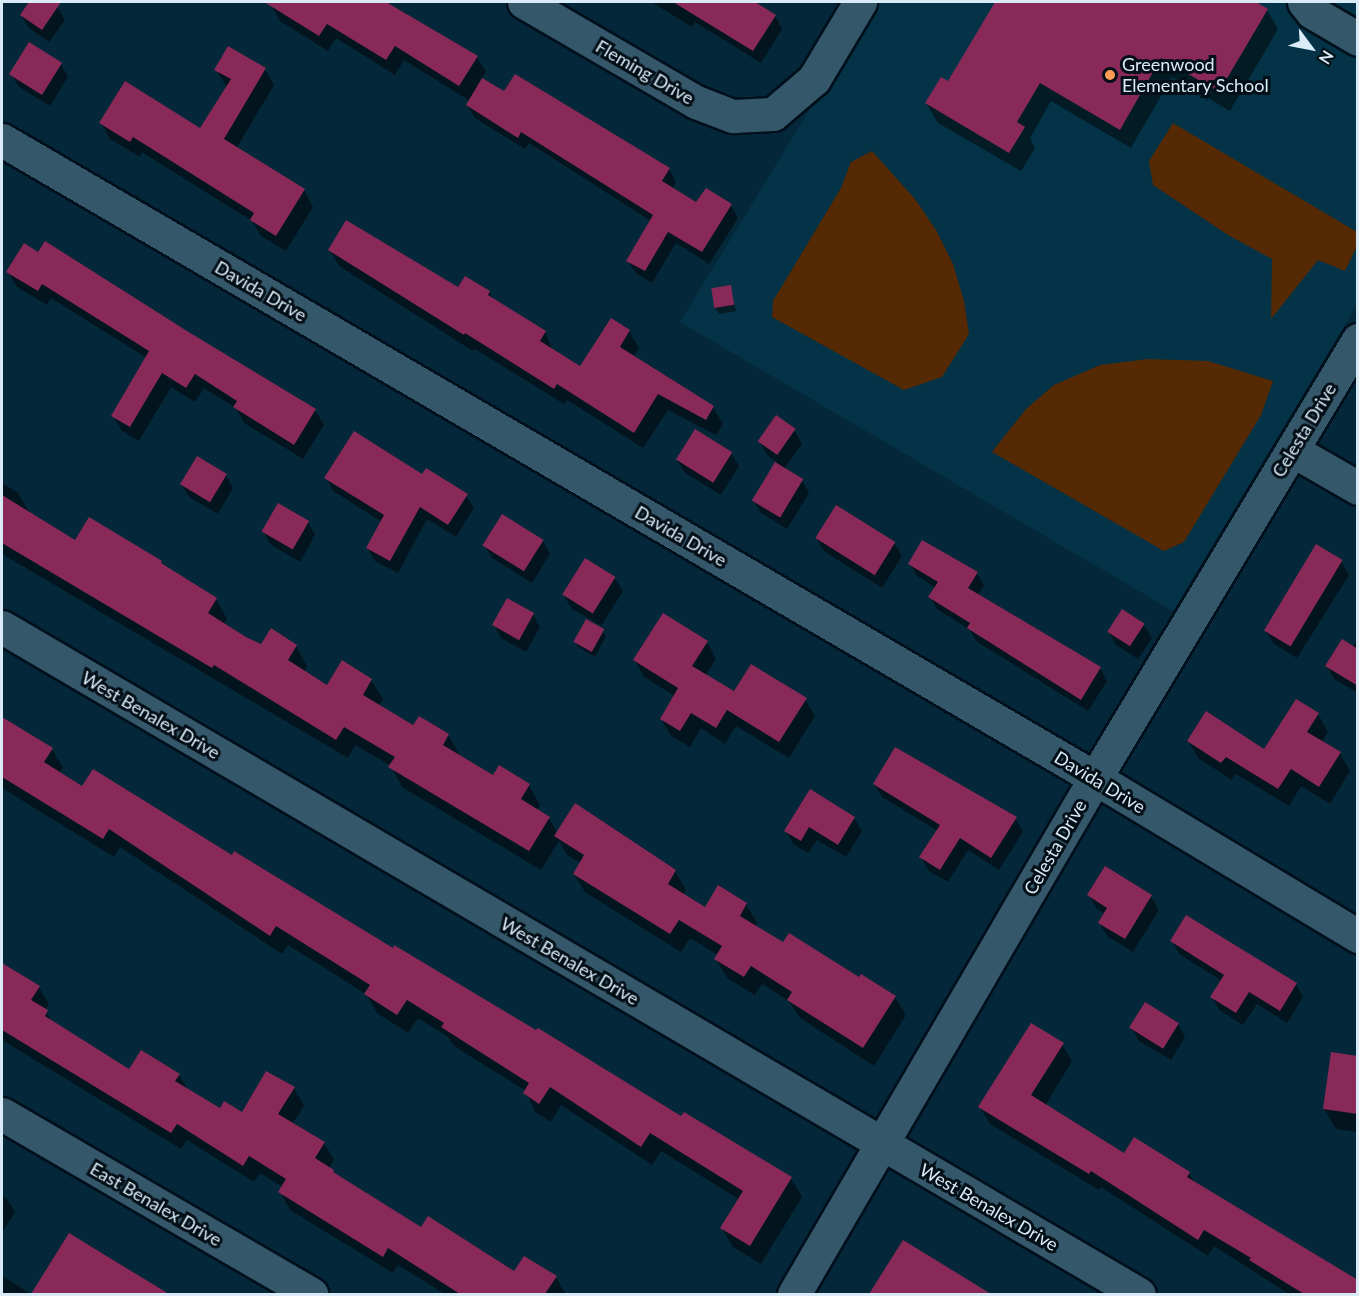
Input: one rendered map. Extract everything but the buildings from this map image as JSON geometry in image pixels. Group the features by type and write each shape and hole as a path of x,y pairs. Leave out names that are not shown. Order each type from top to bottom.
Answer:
{"street":[{"name":"Fleming Drive","path":"525,2 696,102 733,116 773,114 814,79 860,2"},
{"path":"1304,2 1312,12 1358,39"},
{"name":"Davida Drive","path":"2,140 1095,778 1358,936"},
{"name":"Celesta Drive","path":"794,1294 1095,778 1358,340"},
{"path":"1292,450 1358,488"},
{"name":"West Benalex Drive","path":"2,627 1139,1294"},
{"name":"East Benalex Drive","path":"2,1114 311,1294"}],"shaded area":[{"path":"875,2 1357,2 1357,305 1173,611 680,322"},
{"path":"1173,123 1357,232 1357,246 1345,271 1318,260 1271,319 1272,259 1228,235 1153,185 1149,161"},
{"path":"872,151 915,199 936,230 953,264 964,301 969,334 942,377 904,390 772,317 773,301 841,188 851,162"},
{"path":"1148,359 1208,361 1273,381 1261,415 1184,542 1164,551 992,452 1026,409 1054,385 1100,365"}],"place":[{"name":"Greenwood Elementary School","path":"1110,75"}]}
